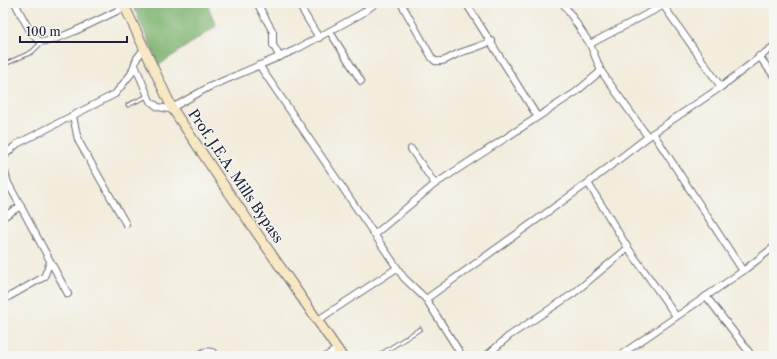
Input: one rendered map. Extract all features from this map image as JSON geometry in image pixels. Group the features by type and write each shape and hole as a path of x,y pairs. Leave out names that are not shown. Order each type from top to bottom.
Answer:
{"street":[{"path":"15,3 27,26 38,40 42,42 48,42 64,36 124,5"},
{"path":"257,3 273,32 273,45 280,57"},
{"path":"298,3 319,38"},
{"path":"135,65 148,96 154,105 173,109 209,87 260,66 319,38 376,3"},
{"path":"401,3 435,61 445,60 460,52 476,49 492,41"},
{"path":"466,3 492,41 537,116"},
{"path":"563,3 590,44 601,72 651,135 742,271"},
{"path":"590,44 665,4 721,86"},
{"name":"Prof. J.E.A. Mills Bypass","path":"124,5 173,109 225,187 340,352"},
{"path":"330,32 361,81"},
{"path":"426,299 588,184 651,135 721,86 774,46"},
{"path":"3,160 6,154 17,144 115,94 122,87 144,49"},
{"path":"760,56 774,76"},
{"path":"260,66 404,278 426,299 462,356"},
{"path":"375,234 435,184 500,143 537,116 576,92 601,72"},
{"path":"73,116 78,140 126,224"},
{"path":"411,149 435,184"},
{"path":"3,165 8,183 68,294"},
{"path":"588,184 628,248 676,316"},
{"path":"3,216 21,206"},
{"path":"619,356 742,271 774,247"},
{"path":"486,356 509,336 574,293 628,248"},
{"path":"3,300 44,277 50,262"},
{"path":"318,320 398,268"},
{"path":"706,296 752,356"},
{"path":"197,356 203,352 211,351 218,356"},
{"path":"326,356 340,352"}],"lane":[{"path":"3,65 32,52 42,42"},
{"path":"128,105 148,96"},
{"path":"378,356 420,328"}],"green space":[{"path":"132,3 207,3 216,26 159,65"}]}
